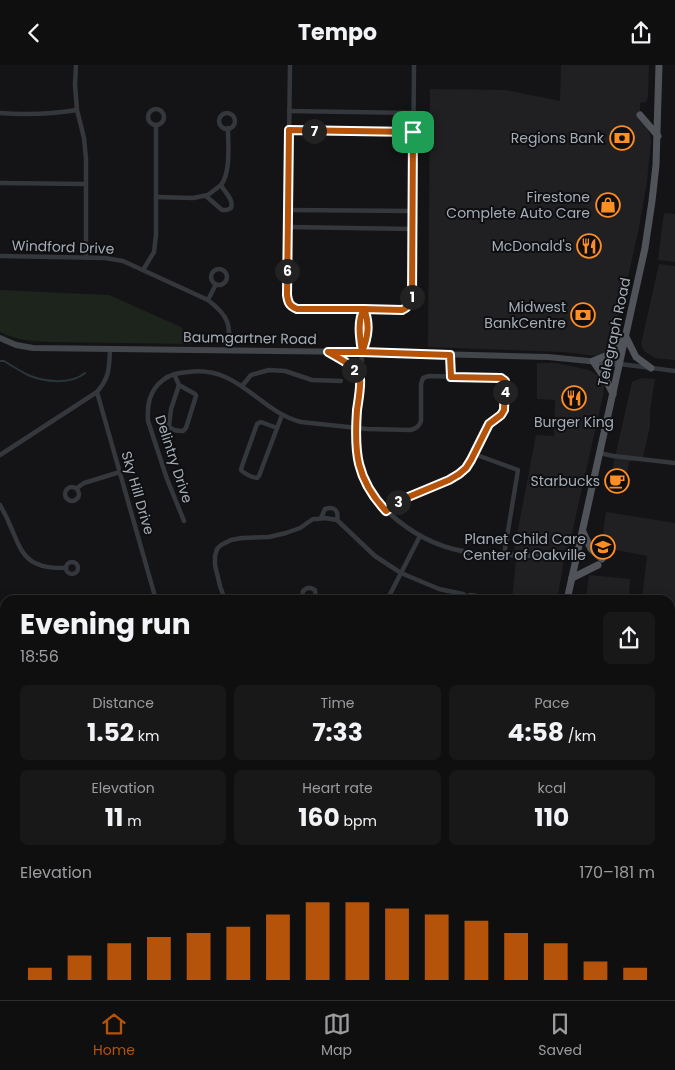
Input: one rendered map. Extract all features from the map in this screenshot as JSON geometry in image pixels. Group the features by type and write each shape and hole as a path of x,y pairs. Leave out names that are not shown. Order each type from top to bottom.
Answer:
{"main road":[{"name":"Telegraph Road","path":"568,595 642,266 656,165 659,65"},
{"path":"640,115 658,136"},
{"path":"613,394 593,361 608,355 626,337 636,357 651,368"},
{"name":"Baumgartner Road","path":"0,338 16,345 34,348 362,352 548,357 620,364"},
{"path":"572,578 600,562 582,531"}],"street":[{"path":"76,65 77,110 86,159 86,258"},
{"path":"290,65 287,295 289,305 297,309 402,310 406,309 412,299 414,65"},
{"path":"0,113 57,113 77,110"},
{"path":"289,111 413,113"},
{"path":"143,270 154,252 156,235 156,125"},
{"path":"156,197 194,198 206,195 221,185 226,175 228,161 228,129"},
{"path":"289,130 413,132"},
{"path":"0,183 86,184"},
{"path":"206,195 222,210 227,210 232,205 231,199 221,185"},
{"path":"288,210 412,211"},
{"path":"288,227 412,229"},
{"name":"Windford Drive","path":"0,256 105,258 123,261 208,300 218,308 225,315 229,327 229,351"},
{"path":"208,300 216,285"},
{"path":"364,309 367,319 367,339 362,352 356,447 359,467 372,495 386,511 420,536 463,552 576,558"},
{"path":"0,455 97,392 108,375 110,349"},
{"path":"328,352 347,362 360,378"},
{"path":"450,355 451,377"},
{"path":"620,364 675,371"},
{"path":"242,386 251,375 269,370 285,371 312,380 341,381"},
{"path":"179,385 171,409 169,426 175,431 185,430 196,396 179,385 174,374 193,371 219,374 235,381 291,420 356,427 410,430 416,429 421,421 421,384 423,378 429,376 501,378 505,381 504,410 501,415 489,424 466,468 449,480 401,500 386,511"},
{"name":"Delintry Drive","path":"174,374 164,378 153,391 148,401 147,412 166,479 184,521"},
{"name":"Sky Hill Drive","path":"97,392 155,595"},
{"path":"277,428 261,422 258,424 242,466 241,470 243,472 257,478 277,428 282,415"},
{"path":"600,453 613,457 675,463"},
{"path":"474,455 518,470 504,555"},
{"path":"77,488 84,483 120,472"},
{"path":"0,505 16,540 29,559 46,567 66,568"},
{"path":"321,519 325,509 333,508 338,512 337,520"},
{"path":"223,595 215,565 215,556 221,545 231,540 269,537 286,533 300,528 313,519 325,518 337,520 375,556 401,573 439,589 464,595"},
{"path":"390,595 420,536"},
{"path":"303,595 303,591 307,588 311,588 315,595"}],"shaded area":[{"path":"561,65 649,65 648,97 646,102 640,103 640,120 646,127 651,141 647,182 639,228 612,348 596,356 562,352 428,347 430,89 506,90 560,101"},
{"path":"664,213 675,214 675,262 658,260"},
{"path":"659,264 675,266 675,360 655,358 644,351 641,344"},
{"path":"0,290 109,295 181,327 192,344 49,342 30,341 12,337 0,332"},
{"path":"537,363 557,363 589,370 603,381 604,387 569,546 566,550 559,551 514,550 536,435 554,436 555,400 537,399"},
{"path":"641,378 655,379 650,411 650,426 643,457 629,462 625,491 608,488 632,382"},
{"path":"606,512 675,523 675,595 643,595 647,556 601,547"},
{"path":"516,560 559,560 563,562 558,595 512,595"},
{"path":"589,575 630,579 629,595 587,595"}],"waterway":[{"path":"0,361 4,361 28,375 49,381 65,381 85,373"}],"place":[{"name":"Regions Bank","path":"622,138"},
{"name":"Firestone Complete Auto Care","path":"608,205"},
{"name":"McDonald's","path":"589,246"},
{"name":"Midwest BankCentre","path":"583,315"},
{"name":"Burger King","path":"574,398"},
{"name":"Starbucks","path":"617,481"},
{"name":"Planet Child Care Center of Oakville","path":"603,547"}],"route":[{"path":"413,132 289,130 287,295 289,305 297,309 364,309 367,319 367,339 362,352 450,355 451,377 501,378 505,381 503,413 489,424 466,468 449,480 401,500 386,511 372,495 359,467 355,438 360,378 347,362 328,352 362,352 360,315 364,309 402,310 406,309 411,303 413,132"}]}
